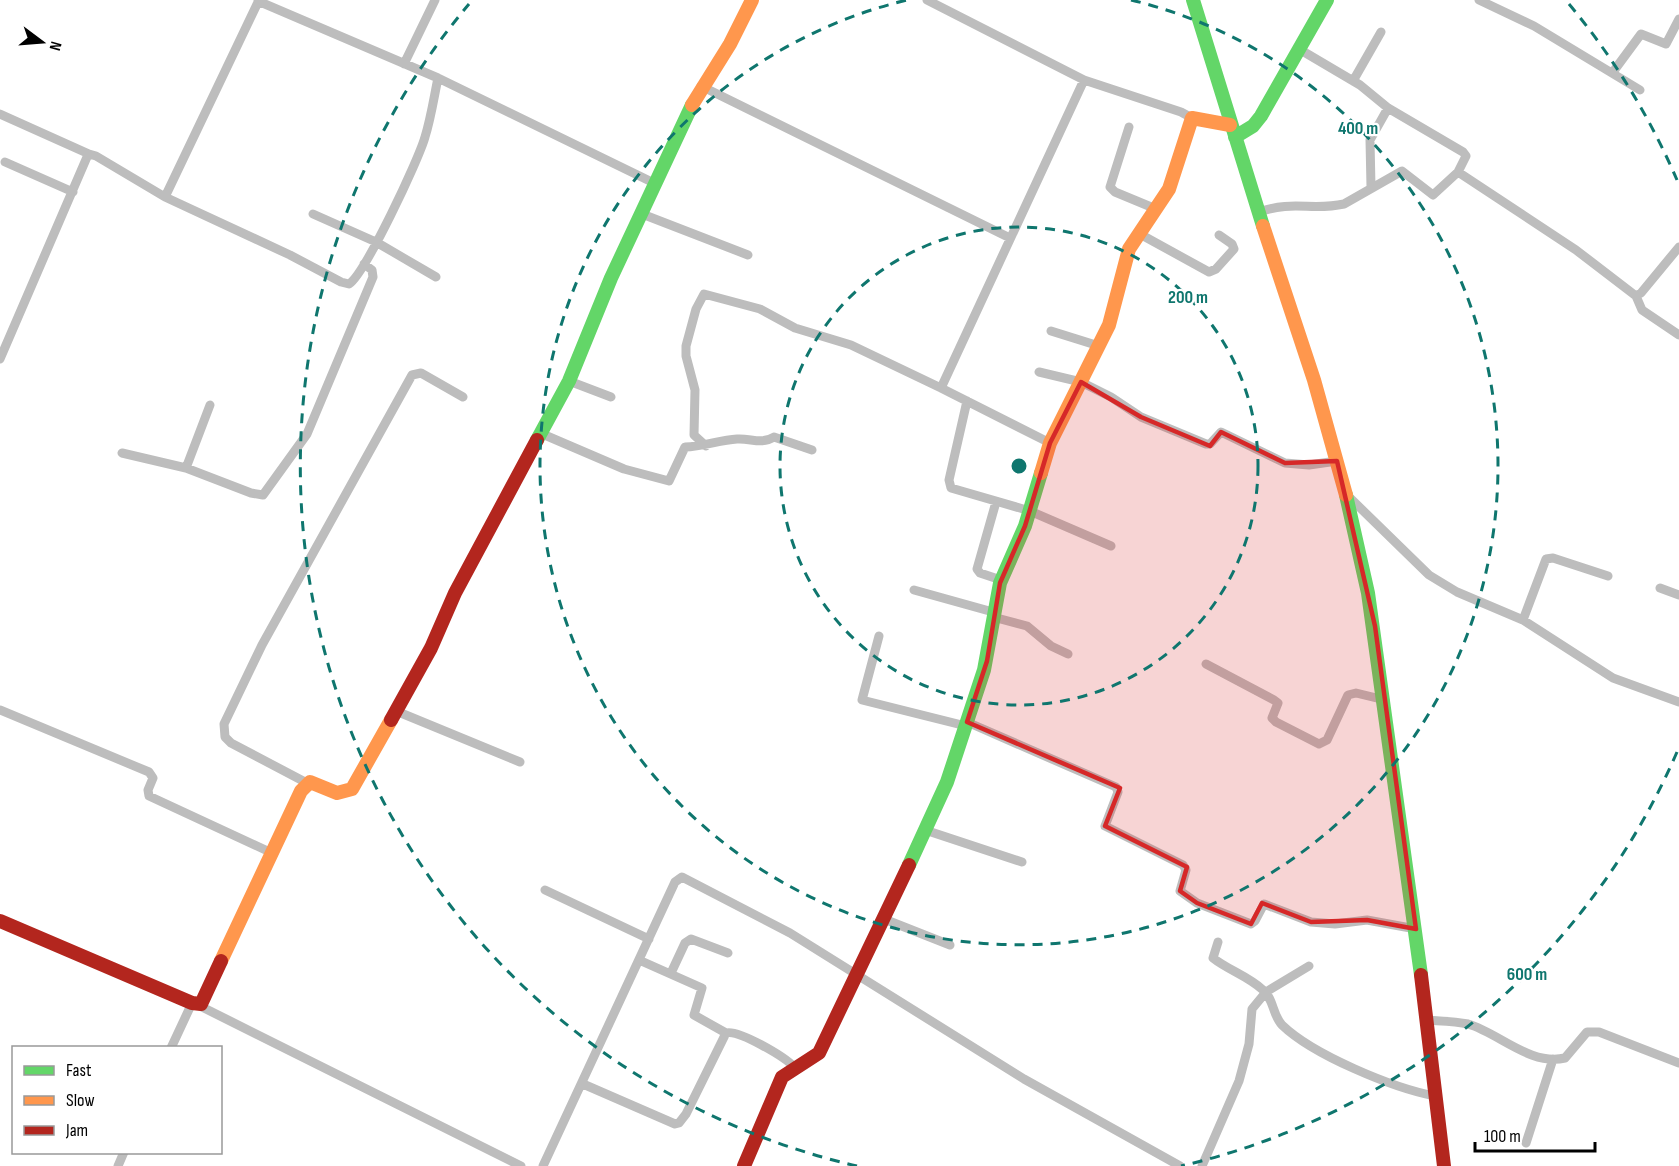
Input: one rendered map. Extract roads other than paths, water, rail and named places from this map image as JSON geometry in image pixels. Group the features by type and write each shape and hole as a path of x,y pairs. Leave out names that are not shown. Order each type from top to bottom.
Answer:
{"street":[{"path":"404,64 435,0"},
{"path":"463,397 421,373 412,375 262,645 224,724 225,737 231,743 308,783 338,793 352,789 396,711 569,381 611,278 701,86 730,44 752,0"},
{"path":"927,0 1084,80 1232,131 1253,126 1261,116 1327,0"},
{"path":"1193,0 1232,131 1314,380 1346,495 1368,593 1416,929 1444,1166"},
{"path":"1479,0 1534,26 1640,90"},
{"path":"165,197 258,1 438,78 656,184"},
{"path":"1613,72 1641,34 1666,44 1679,19"},
{"path":"1353,81 1381,32"},
{"path":"1259,212 1286,204 1333,206 1344,204 1402,171 1434,195 1458,172 1466,156 1463,152 1388,108 1353,81 1299,49"},
{"path":"0,114 113,165 165,197 346,284 353,282 376,242 425,137 438,78"},
{"path":"941,388 1084,80"},
{"path":"701,86 1010,238"},
{"path":"1371,187 1370,140 1388,108"},
{"path":"744,1166 778,1084 794,1067 808,1062 819,1053 858,975 947,782 987,661 993,614 1001,580 1030,511 1050,443 1116,307 1129,249 1169,189 1192,118"},
{"path":"1129,127 1110,187 1115,192 1156,209"},
{"path":"0,359 89,154"},
{"path":"5,162 73,192"},
{"path":"1458,172 1576,250 1636,296 1641,310 1679,334"},
{"path":"313,214 376,242 436,277"},
{"path":"642,214 748,255"},
{"path":"1138,233 1209,272 1216,269 1233,249 1232,244 1219,235"},
{"path":"1636,296 1679,247"},
{"path":"122,453 186,468 258,496 268,491 307,434 373,277 372,270 364,264"},
{"path":"706,446 699,441 693,430 695,390 686,356 692,321 704,294 760,309 795,328 851,345 1050,443"},
{"path":"1051,331 1099,346"},
{"path":"1038,372 1081,382 1111,396 1141,417 1206,444 1210,444 1221,432 1285,463 1309,465 1337,461"},
{"path":"569,381 611,397"},
{"path":"967,401 950,485 955,490 1030,511 1112,546"},
{"path":"186,468 210,405"},
{"path":"540,433 624,469 669,481 683,448 738,439 763,442 774,437 812,450"},
{"path":"1346,495 1429,575 1456,592 1523,620 1613,678 1679,702"},
{"path":"996,502 977,566 980,573 1001,580"},
{"path":"1523,620 1546,559 1553,558 1608,576"},
{"path":"1660,588 1679,595"},
{"path":"914,590 1027,626 1044,641 1068,654"},
{"path":"879,636 862,700 967,724 1116,787 1118,792 1105,826 1183,865 1186,870 1180,891 1197,903 1251,924 1256,921 1264,904 1311,921 1335,924 1367,920 1416,929"},
{"path":"1206,664 1274,700 1278,703 1272,718 1275,722 1319,744 1327,740 1348,695 1356,693 1385,700"},
{"path":"0,710 149,772 153,778 149,796 272,853"},
{"path":"396,711 520,762"},
{"path":"172,1046 220,968 301,792 308,783"},
{"path":"925,830 1022,862"},
{"path":"543,1166 675,882 682,878 766,919 1024,1079 1180,1166"},
{"path":"546,890 649,939"},
{"path":"884,919 950,945"},
{"path":"0,921 196,1004 521,1166"},
{"path":"671,973 685,943 691,939 728,953"},
{"path":"1218,942 1213,958 1266,992 1274,1015 1308,1044 1399,1086 1435,1096"},
{"path":"639,960 702,988 694,1015 726,1033 735,1033 784,1058 794,1067"},
{"path":"1202,1166 1239,1081 1249,1044 1250,1015 1255,1003 1266,992 1309,966"},
{"path":"1426,1020 1468,1024 1512,1047 1553,1059 1565,1058 1582,1037 1592,1031 1679,1063"},
{"path":"583,1084 668,1121 679,1123 726,1033"},
{"path":"1526,1143 1553,1059"}]}
